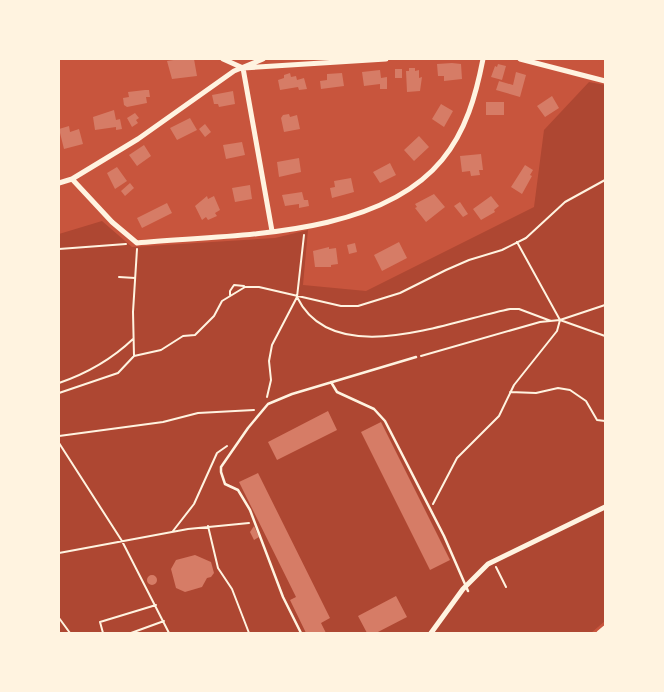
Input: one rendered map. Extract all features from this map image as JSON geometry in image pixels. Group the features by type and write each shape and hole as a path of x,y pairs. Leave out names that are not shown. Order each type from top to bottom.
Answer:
{"street":[{"path":"223,59 243,68 386,59"},
{"path":"59,183 72,179 138,140 234,71 263,59"},
{"path":"72,179 112,222 137,243 305,227 336,221 367,210 408,190 426,177 442,161 464,126 471,109 483,59"},
{"path":"524,59 605,81"},
{"path":"243,68 272,230"},
{"path":"431,633 488,564 605,507"},
{"path":"599,633 605,628"}],"lane":[{"path":"301,633 283,597 256,523 238,490 225,484 220,472 225,460 268,404 292,394 416,357"},
{"path":"331,382 337,392 374,409 385,421 467,589"}],"path":[{"path":"230,295 234,285 245,287 259,286 297,297 341,306 358,306 376,302 409,290 469,260 502,250 526,238 565,202 605,180"},
{"path":"268,404 271,380 269,361 272,345 297,297 305,227"},
{"path":"517,242 560,320 605,336"},
{"path":"59,249 137,243 134,356"},
{"path":"119,277 135,278"},
{"path":"59,393 118,373 134,356 161,350 182,336 195,335 214,316 222,302 245,287"},
{"path":"297,297 313,320 324,327 337,333 377,337 426,329 510,309 519,309 551,321"},
{"path":"416,357 560,320 605,305"},
{"path":"430,511 457,458 499,416 510,392 557,331 560,320"},
{"path":"59,383 74,378 115,356 133,338"},
{"path":"510,392 536,393 558,388 570,390 586,401 597,420 605,421"},
{"path":"59,436 163,422 198,413 263,410"},
{"path":"59,444 122,541 169,633"},
{"path":"172,531 194,504 217,453 223,448 237,444"},
{"path":"59,552 172,531 208,526 256,523"},
{"path":"208,526 218,568 232,589 250,633"},
{"path":"490,568 499,562"},
{"path":"494,565 506,587"},
{"path":"103,633 100,622 156,605"},
{"path":"59,618 70,633"},
{"path":"131,633 164,621"}],"shaded area":[{"path":"589,82 605,85 605,621 591,633 59,633 59,234 102,221 132,247 275,238 308,230 303,285 366,291 534,207 544,130"}],"building":[{"path":"194,59 197,76 172,79 167,61"},
{"path":"437,64 461,64 462,79 444,81 444,76 438,76"},
{"path":"498,64 506,66 502,80 491,77 495,66 497,67"},
{"path":"409,68 415,68 415,71 419,70 419,78 422,77 420,91 407,92 406,71 409,71"},
{"path":"395,69 402,69 402,78 395,78"},
{"path":"380,70 381,78 387,77 387,89 380,89 380,84 364,86 362,72"},
{"path":"516,72 526,75 520,97 496,90 499,81 513,85"},
{"path":"290,73 291,77 296,76 297,80 304,78 307,89 299,90 298,87 280,90 278,80"},
{"path":"342,73 344,86 321,89 320,81 327,80 327,74"},
{"path":"149,90 150,97 146,97 147,103 127,107 124,105 123,98 129,97 128,92"},
{"path":"233,91 235,104 219,107 218,104 214,104 212,95"},
{"path":"552,96 559,108 545,117 537,106"},
{"path":"486,102 504,102 504,115 486,115"},
{"path":"441,104 453,111 444,127 432,119"},
{"path":"114,110 116,120 120,119 122,129 116,130 116,127 95,130 93,117"},
{"path":"135,113 139,118 136,120 138,123 132,127 127,118"},
{"path":"289,114 290,117 297,115 300,129 284,132 281,118 283,115"},
{"path":"190,118 197,130 177,140 170,128"},
{"path":"205,124 211,132 205,137 199,129"},
{"path":"69,126 70,132 79,129 83,144 64,149 59,129"},
{"path":"419,136 429,147 414,161 404,150"},
{"path":"242,142 245,155 226,159 223,145"},
{"path":"144,145 151,156 137,166 129,155"},
{"path":"481,154 483,170 479,170 480,175 471,176 470,171 462,172 460,156"},
{"path":"299,158 301,172 279,177 277,162"},
{"path":"390,163 396,175 380,183 373,172"},
{"path":"525,165 533,170 530,175 532,176 522,194 511,187"},
{"path":"117,167 127,181 115,189 107,173"},
{"path":"351,178 354,192 332,198 330,188 335,187 334,181"},
{"path":"130,183 134,188 125,196 121,191"},
{"path":"250,185 252,199 235,202 232,188"},
{"path":"302,192 304,200 308,200 309,206 299,208 299,204 285,206 282,195"},
{"path":"434,194 445,207 426,222 415,208 417,207 415,204"},
{"path":"207,196 208,199 214,196 220,210 215,213 217,216 208,220 206,217 202,220 195,206"},
{"path":"491,196 499,206 494,210 495,212 481,220 473,209"},
{"path":"460,202 468,214 463,217 454,206"},
{"path":"167,203 172,213 142,228 137,218"},
{"path":"399,242 407,258 382,271 374,255"},
{"path":"355,243 357,252 349,254 347,245"},
{"path":"329,247 329,249 336,248 338,264 331,265 331,267 315,267 313,251"},
{"path":"328,411 337,430 277,460 268,442"},
{"path":"381,422 450,560 430,570 361,432"},
{"path":"258,473 330,618 321,623 326,633 306,633 290,600 296,597 239,482"},
{"path":"254,526 259,537 254,540 250,532"},
{"path":"195,555 211,562 214,573 211,577 207,578 202,587 185,592 176,588 171,569 176,560"},
{"path":"150,575 154,575 157,580 156,584 150,585 147,582 147,578"},
{"path":"396,596 407,617 376,633 367,633 358,616"}]}
